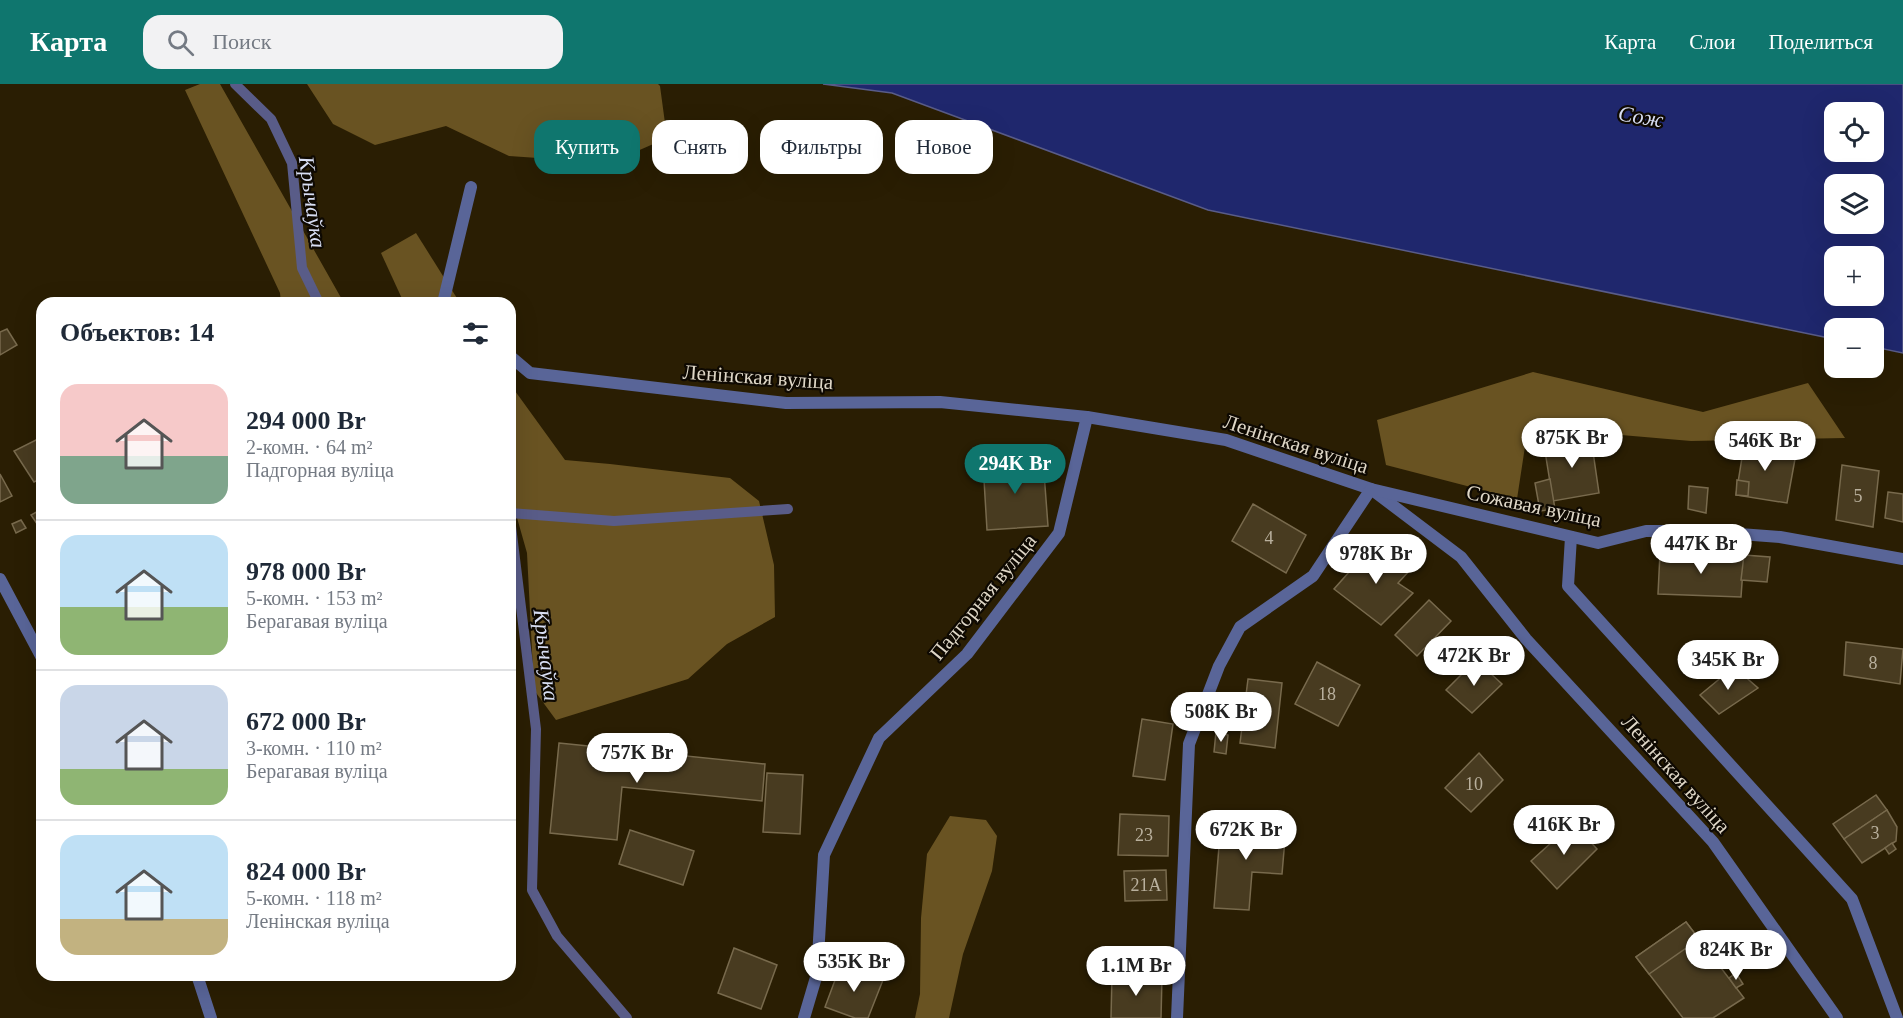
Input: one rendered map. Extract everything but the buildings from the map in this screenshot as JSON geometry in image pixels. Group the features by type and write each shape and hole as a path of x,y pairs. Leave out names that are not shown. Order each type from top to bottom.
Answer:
{"street":[{"path":"444,297 471,187"},
{"name":"Ленінская вуліца","path":"516,361 530,373 786,403 940,402 1087,417 1226,440 1371,489 1461,557 1526,639 1713,842 1837,1018"},
{"name":"Падгорная вуліца","path":"804,1018 817,974 825,855 879,738 967,654 1059,533 1087,417"},
{"path":"1177,1018 1189,744 1218,666 1240,627 1313,576 1371,489"},
{"name":"Сожавая вуліца","path":"1371,489 1598,543 1646,531 1700,531 1780,537 1903,559"},
{"path":"1572,537 1568,586 1852,899 1897,1018"},
{"path":"0,579 36,647"},
{"path":"199,981 212,1018"}],"shaded area":[{"path":"200,84 220,84 341,297 280,297 185,90"},
{"path":"307,84 658,84 665,120 652,120 652,145 640,150 640,120 534,120 534,158 509,156 446,126 375,145 333,124"},
{"path":"416,233 456,297 401,297 381,253"},
{"path":"1533,372 1703,412 1808,383 1845,438 1691,441 1528,427 1517,499 1386,465 1377,420"},
{"path":"516,392 565,460 730,478 759,501 774,565 775,617 727,644 688,679 556,720 534,690 527,553 516,514"},
{"path":"950,816 986,820 997,836 992,871 963,954 949,1018 915,1018 920,994 921,918 927,854"}],"water":[{"name":"Сож","path":"823,84 1903,84 1903,353 1884,349 1884,318 1824,318 1824,337 1208,210 993,130 993,120 965,120 892,93"}],"waterway":[{"name":"Крычаўка","path":"235,84 271,119 292,163 302,268 316,297"},
{"path":"516,513 614,521 788,509"},
{"name":"Крычаўка","path":"516,567 536,729 532,890 557,936 627,1018"}]}
